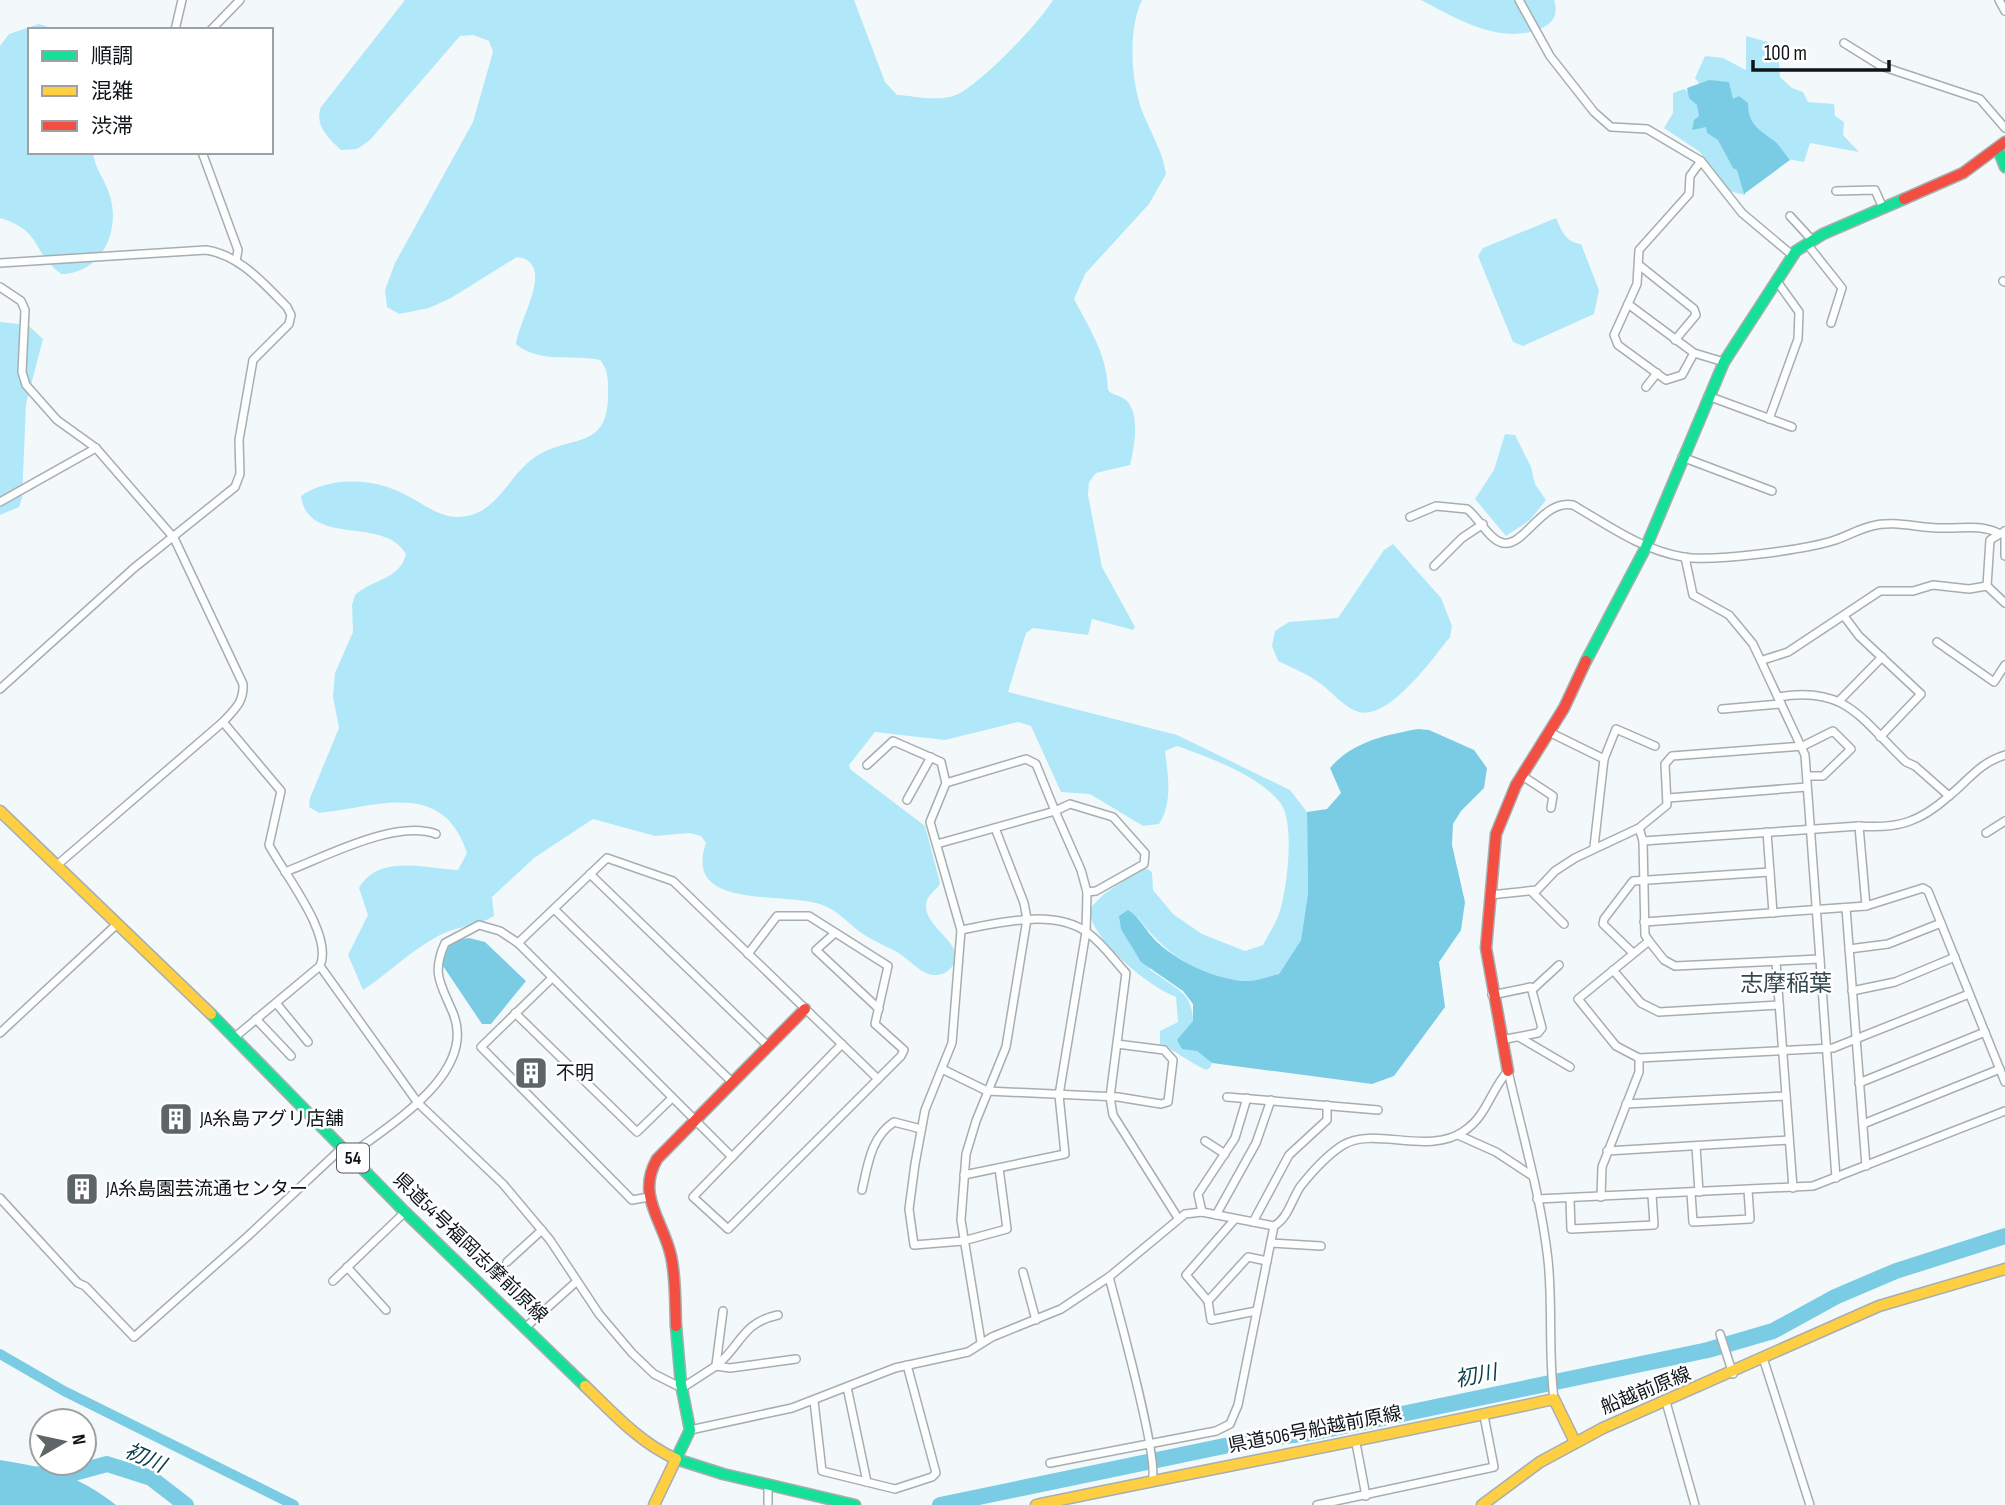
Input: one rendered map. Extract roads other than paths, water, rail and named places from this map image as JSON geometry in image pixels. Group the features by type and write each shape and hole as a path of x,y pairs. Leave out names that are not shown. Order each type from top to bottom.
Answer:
{"main road":[{"path":"1508,1071 1492,995 1486,948 1496,834 1504,808 1521,775 1564,708 1596,639 1646,547 1707,396 1724,362 1792,256 1810,242 1963,173 2002,145 2005,167"},
{"name":"県道54号福岡志摩前原線","path":"0,811 234,1037 405,1212 625,1425 658,1451 676,1459 855,1505"},
{"path":"656,1504 690,1430 682,1388 671,1256 649,1197 649,1173 657,1159 805,1009"},
{"name":"船越前原線","path":"1482,1505 1510,1480 1574,1440 1764,1361 1904,1297 2005,1269"},
{"path":"1554,1399 1574,1440"},
{"name":"県道506号船越前原線","path":"1037,1505 1154,1477 1288,1452 1356,1443 1554,1399"}],"street":[{"path":"176,28 183,0"},
{"path":"213,28 240,0"},
{"path":"1519,0 1550,56 1594,112 1611,127 1647,129 1701,161 1742,213 1792,256"},
{"path":"1999,0 2005,10"},
{"path":"1844,43 1881,66 1980,99 2005,128"},
{"path":"203,154 239,250 236,261"},
{"path":"1694,353 1682,375 1666,380 1618,345 1614,335 1637,284 1639,250 1689,194 1690,176 1701,161"},
{"path":"1836,191 1875,190 1883,208"},
{"path":"1790,216 1842,288 1831,323"},
{"path":"0,263 206,250 220,252 236,261 287,307 291,315 289,324 253,360 239,440 239,480 174,538 134,568 0,689"},
{"path":"1639,265 1694,309 1696,315 1675,340"},
{"path":"1769,419 1798,339 1799,312 1776,280"},
{"path":"0,287 21,301 25,310 22,372 26,384 57,420 96,448 174,538 243,684 239,705 223,722 56,866"},
{"path":"1628,304 1694,353 1724,362"},
{"path":"1646,387 1657,373"},
{"path":"1707,396 1792,427"},
{"path":"0,502 96,448"},
{"path":"1682,457 1772,492"},
{"path":"1410,517 1436,506 1467,509 1494,538 1504,543 1514,541 1543,514 1564,503 1573,505 1646,547 1685,557 1718,558 1832,541 1873,525 1943,529 1986,527 2003,531"},
{"path":"1434,566 1462,538 1483,524"},
{"path":"2003,531 2005,556"},
{"path":"1987,586 1990,541 2003,531"},
{"path":"1685,557 1693,595 1729,615 1763,660 1802,746 1807,776 1836,1178"},
{"path":"1763,660 1787,652 1875,593 1885,590 1913,591 1933,585 1969,589 1987,586"},
{"path":"1987,586 2005,603"},
{"path":"1844,616 1859,636 1921,694 1880,737"},
{"path":"1937,642 1994,682 2005,665"},
{"path":"1840,700 1882,657"},
{"path":"1722,709 1810,692 1840,700 1950,796"},
{"path":"223,722 281,792 269,845 321,937 324,954 320,966 234,1037"},
{"path":"1594,847 1604,759 1616,729 1656,746"},
{"path":"1490,895 1537,890 1555,871 1594,847 1639,828 1664,809 1668,798 1665,764 1672,756 1802,746 1833,731 1851,749 1823,776 1807,776"},
{"path":"1549,732 1604,759"},
{"path":"867,765 893,741 941,762 946,783 930,818 961,930 952,1043 925,1110 909,1209 914,1245 963,1241 1007,1229 999,1168"},
{"path":"1643,841 1859,826 1893,827 1903,824 1950,796 1986,761 2005,755"},
{"path":"907,800 931,757"},
{"path":"946,783 1026,759 1031,760 1036,764 1081,870 1087,892 1086,932 1059,1095 1065,1154 964,1175"},
{"path":"1521,775 1553,796 1551,808"},
{"path":"1668,798 1807,787"},
{"path":"937,844 1055,811 1070,804 1114,817 1145,853 1144,864 1096,891 1087,892"},
{"path":"1986,833 2005,821"},
{"path":"1859,826 1866,906"},
{"path":"981,1342 963,1241 961,1220 964,1175 969,1140 1006,1046 1027,919 1024,903 995,828"},
{"path":"1639,828 1643,841 1644,922 1649,941 1664,960 1675,966 1820,959"},
{"path":"285,872 386,834 418,830 436,834"},
{"path":"1767,832 1773,913"},
{"path":"518,943 607,858 673,881 878,1079"},
{"path":"1633,953 1603,924 1633,881 1770,872"},
{"path":"590,874 768,1046"},
{"path":"1644,922 1866,906 1923,888 1928,891 2005,1082"},
{"path":"1531,891 1564,924"},
{"path":"1846,908 1866,1166"},
{"path":"554,909 732,1082"},
{"path":"748,954 777,916 809,916 888,966 876,1024 904,1050 728,1229 693,1197 842,1044"},
{"path":"961,930 1027,919 1086,932 1127,977 1110,1097 1115,1120 1178,1218"},
{"path":"1849,949 1888,944 1941,923"},
{"path":"0,1033 116,925"},
{"path":"0,1198 134,1337 346,1151 418,1103 446,1072 457,1046 455,1017 438,980 437,960 445,943 479,925 500,931 518,943 732,1157"},
{"path":"835,933 816,950 879,1009"},
{"path":"1649,941 1578,999 1616,1046 1639,1058 1826,1049 1856,1040 1969,994"},
{"path":"1852,991 1895,982 1955,957"},
{"path":"1776,962 1793,1188"},
{"path":"1492,995 1533,989 1559,965"},
{"path":"320,966 418,1103 487,1167 542,1230 576,1282 644,1367 682,1388 726,1357 755,1321 778,1315"},
{"path":"1613,970 1641,1003 1659,1012 1779,1004"},
{"path":"552,978 481,1047 632,1200 649,1197"},
{"path":"1501,1040 1538,1033 1542,1028 1533,989"},
{"path":"276,1003 308,1042"},
{"path":"515,1013 637,1132 672,1098"},
{"path":"256,1019 291,1056"},
{"path":"1859,1083 1985,1032"},
{"path":"1518,1037 1570,1067"},
{"path":"942,1069 987,1091 1110,1097 1161,1104 1168,1102 1173,1060 1170,1055 1164,1050 1117,1044"},
{"path":"1601,1197 1602,1167 1639,1072 1639,1058"},
{"path":"1863,1124 2000,1069"},
{"path":"690,1430 814,1401 907,1365 968,1352 981,1342 1061,1309 1109,1277 1178,1218 1202,1212 1274,1226 1284,1220 1290,1203 1310,1175 1346,1143 1363,1140 1436,1142 1458,1135 1481,1116 1508,1071"},
{"path":"1508,1071 1548,1260 1550,1366 1554,1399"},
{"path":"1626,1104 1786,1096"},
{"path":"1227,1097 1378,1110"},
{"path":"1202,1212 1198,1194 1236,1138 1247,1098"},
{"path":"1216,1215 1256,1143 1270,1100"},
{"path":"1253,1222 1289,1155 1327,1120 1327,1105"},
{"path":"1537,1199 1813,1186 2005,1111"},
{"path":"862,1190 870,1155 881,1130 894,1122 921,1129"},
{"path":"1458,1135 1496,1152 1532,1176"},
{"path":"1607,1151 1789,1140"},
{"path":"1205,1141 1225,1154"},
{"path":"1696,1147 1693,1222 1750,1219 1748,1190"},
{"path":"1570,1199 1571,1229 1654,1225 1652,1195"},
{"path":"333,1282 405,1212"},
{"path":"1235,1219 1186,1275 1208,1301 1211,1320 1256,1311"},
{"path":"1050,1463 1216,1432 1230,1424 1238,1405 1274,1226"},
{"path":"506,1262 542,1230"},
{"path":"1271,1243 1321,1246"},
{"path":"1208,1301 1248,1257 1267,1261"},
{"path":"347,1268 386,1310"},
{"path":"1023,1272 1036,1320"},
{"path":"1109,1277 1141,1404 1154,1477"},
{"path":"526,1327 576,1282"},
{"path":"716,1366 723,1311"},
{"path":"1720,1334 1733,1374"},
{"path":"716,1366 730,1368 796,1359"},
{"path":"1764,1361 1810,1505"},
{"path":"814,1401 822,1471 895,1489 932,1477 936,1473 907,1365"},
{"path":"847,1387 867,1482"},
{"path":"1666,1402 1695,1505"},
{"path":"1317,1505 1494,1467 1484,1416"},
{"path":"1356,1443 1366,1496"},
{"path":"768,1484 768,1505"}],"waterway":[{"name":"初川","path":"940,1505 1258,1439 1311,1433 1708,1350 1773,1331 1835,1297 1896,1271 2005,1236"},
{"path":"0,1354 64,1391 294,1505"},
{"name":"初川","path":"0,1476 74,1473 107,1464 151,1478 186,1505"}],"place":[{"name":"不明","path":"531,1073"},
{"name":"JA糸島アグリ店舗","path":"176,1119"},
{"name":"JA糸島園芸流通センター","path":"82,1189"}],"district":[{"name":"志摩稲葉","path":"1786,984"}]}
